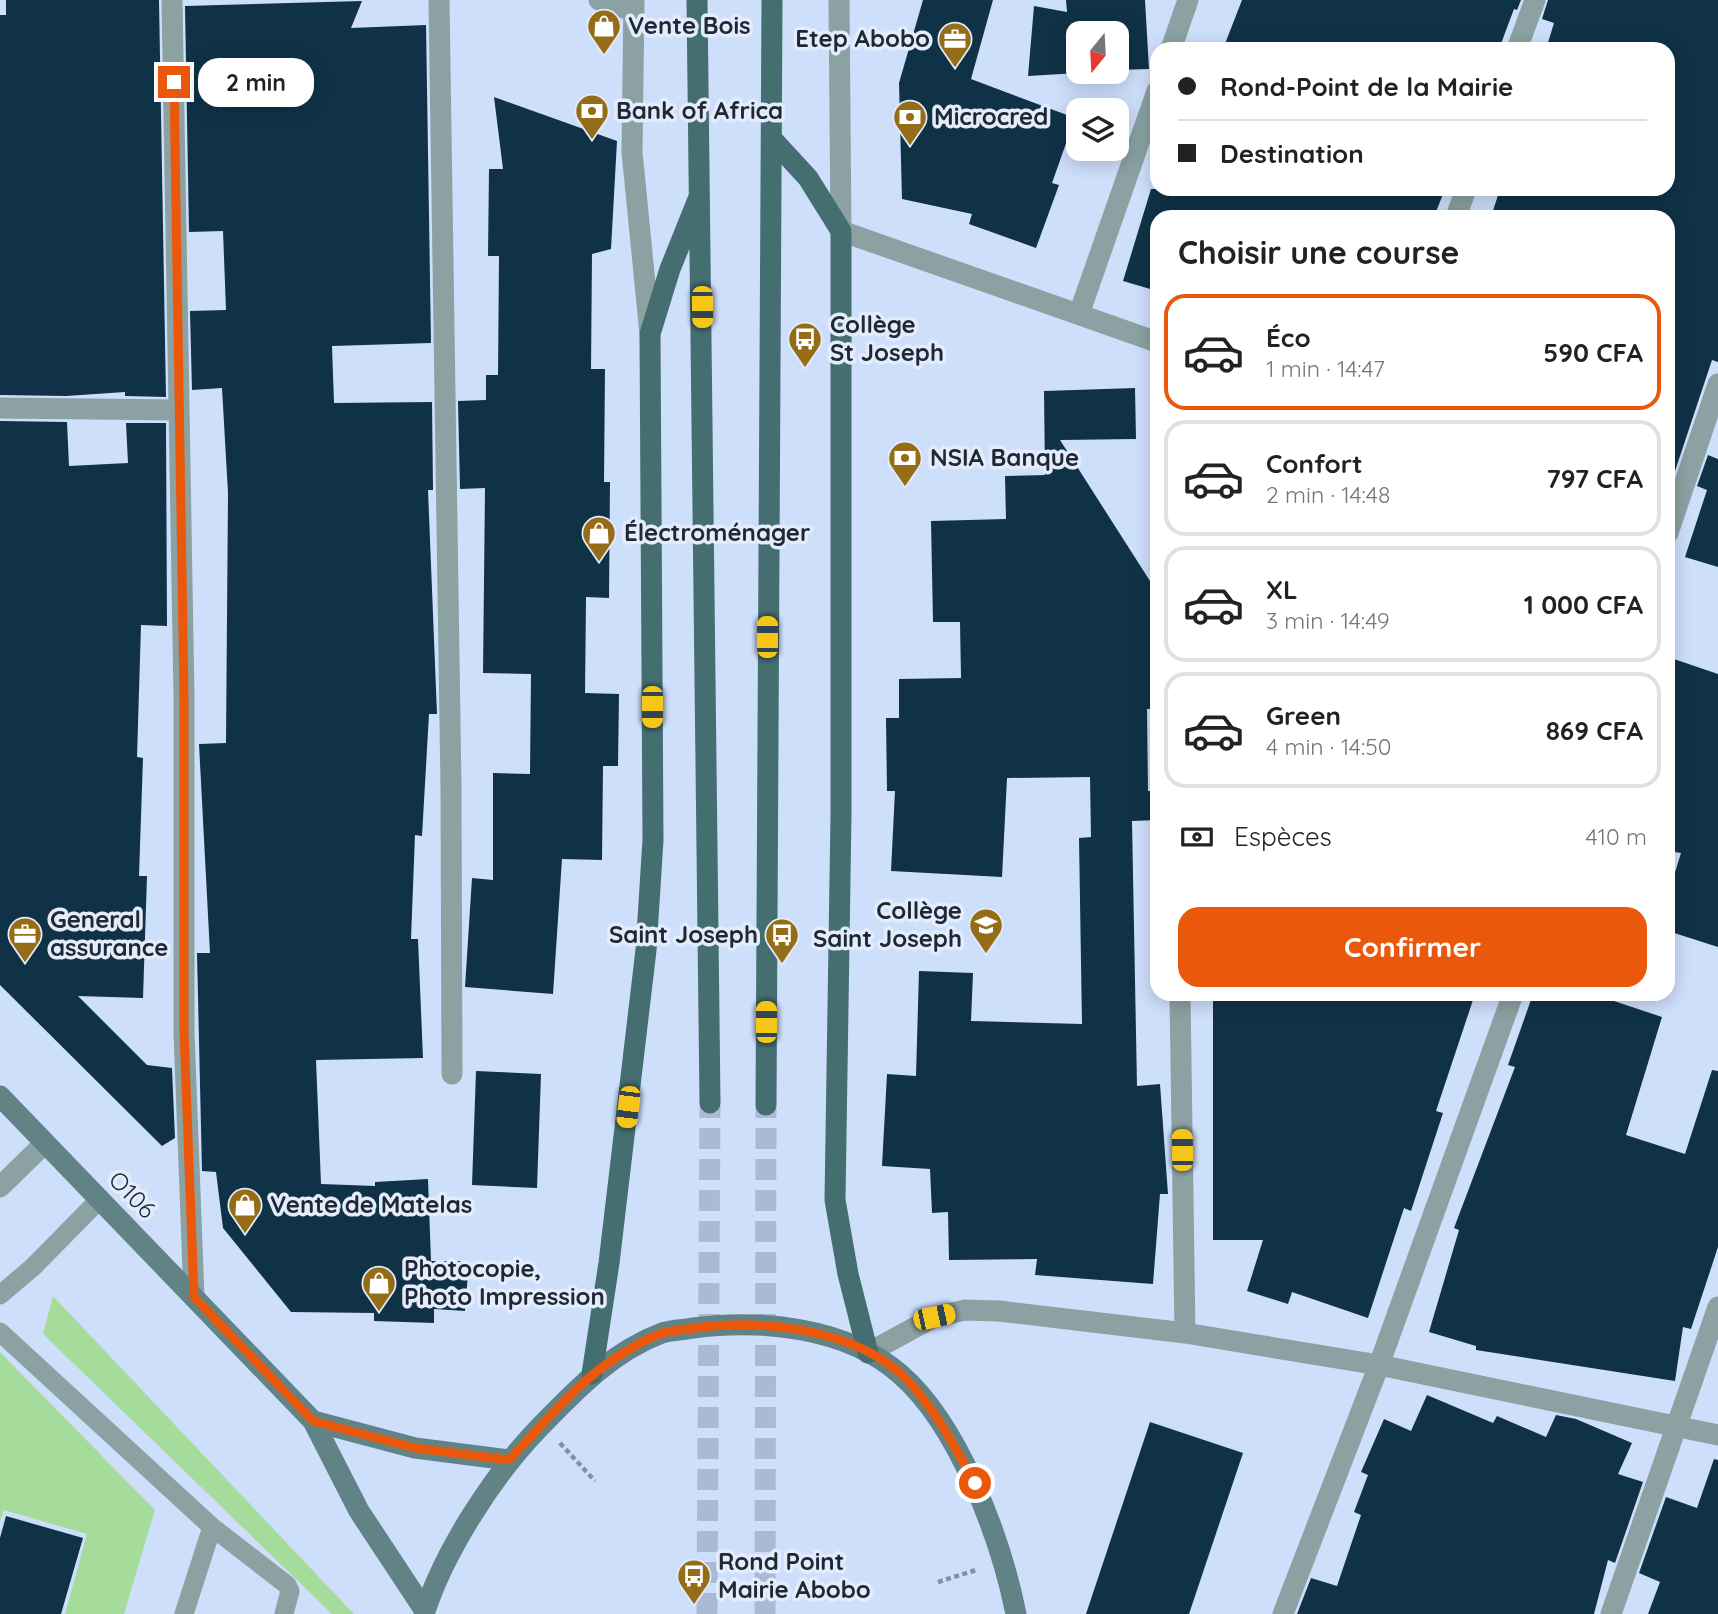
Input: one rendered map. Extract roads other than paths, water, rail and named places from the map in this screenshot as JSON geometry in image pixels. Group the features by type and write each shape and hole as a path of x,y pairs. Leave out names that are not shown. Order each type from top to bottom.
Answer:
{"main road":[{"path":"697,0 710,1103"},
{"path":"766,1105 772,0"},
{"path":"773,140 808,178 841,231 841,814 835,1199 848,1274 868,1353"},
{"path":"592,1374 609,1263 646,950 652,854 650,334 670,269 699,197"},
{"name":"O106","path":"0,1096 313,1421 359,1511 424,1612"},
{"path":"424,1612 452,1553 509,1460 592,1374 624,1352 663,1333 724,1324 775,1325 819,1334 868,1353 900,1374 937,1417 975,1483 1004,1561 1016,1614"},
{"path":"313,1421 415,1448 509,1460"}],"street":[{"path":"172,0 184,698 184,1032 194,1297"},
{"path":"439,0 451,788 452,1074"},
{"path":"599,0 633,6 632,152 650,334"},
{"path":"839,0 841,231 1150,339"},
{"path":"1173,42 1188,0"},
{"path":"1520,42 1535,0"},
{"path":"1079,314 1150,111"},
{"path":"1675,514 1709,441 1718,384"},
{"path":"0,408 178,410"},
{"path":"1180,1001 1185,1333"},
{"path":"1283,1614 1379,1365 1510,1001"},
{"path":"0,1187 45,1143"},
{"path":"1611,1614 1718,1307"},
{"path":"868,1353 934,1317 965,1310 999,1311 1185,1333 1379,1365 1718,1435"}],"lane":[{"path":"0,1295 33,1267 100,1199"},
{"path":"0,1332 212,1527 287,1585 290,1591 284,1614"},
{"path":"184,1614 212,1527"}],"tunnel":[{"path":"707,1614 710,1103"},
{"path":"765,1614 766,1105"}],"place":[{"name":"Vente Bois","path":"604,56"},
{"name":"Etep Abobo","path":"955,69"},
{"name":"Bank of Africa","path":"592,141"},
{"name":"Microcred","path":"910,147"},
{"name":"Collège St Joseph","path":"805,369"},
{"name":"NSIA Banque","path":"905,488"},
{"name":"Électroménager","path":"599,563"},
{"name":"Collège Saint Joseph","path":"986,955"},
{"name":"General assurance","path":"25,964"},
{"name":"Saint Joseph","path":"782,965"},
{"name":"Vente de Matelas","path":"245,1235"},
{"name":"Photocopie, Photo Impression","path":"379,1313"},
{"name":"Rond Point Mairie Abobo","path":"694,1606"}]}
